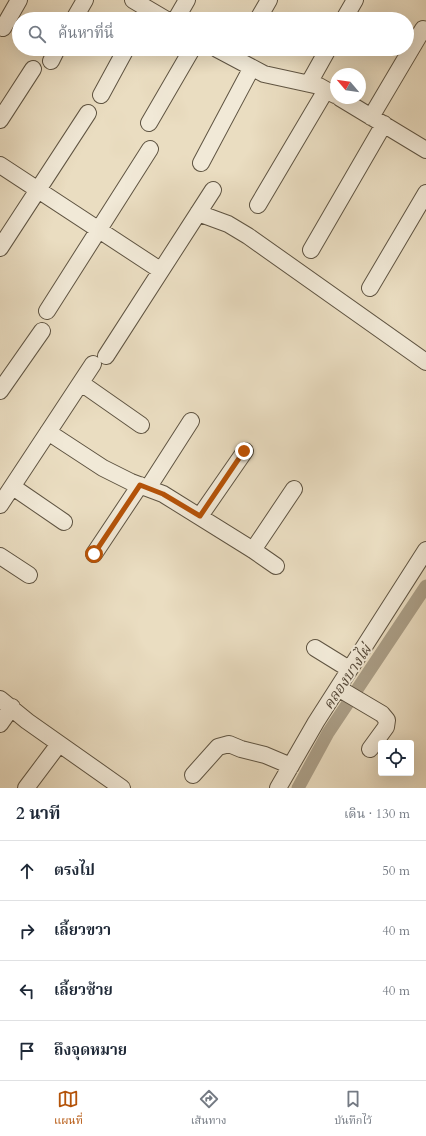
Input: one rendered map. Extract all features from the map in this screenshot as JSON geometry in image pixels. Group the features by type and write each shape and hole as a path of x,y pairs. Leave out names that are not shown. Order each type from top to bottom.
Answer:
{"street":[{"path":"2,28 19,0"},
{"path":"78,12 84,0"},
{"path":"132,0 143,12"},
{"path":"180,12 187,0"},
{"path":"262,12 269,0"},
{"path":"348,12 355,0"},
{"path":"414,46 422,29"},
{"path":"101,95 122,56"},
{"path":"149,123 188,56"},
{"path":"240,56 251,68 264,74 309,83 319,86 330,93"},
{"path":"309,83 324,56"},
{"path":"311,250 378,121 409,56"},
{"path":"201,163 251,68"},
{"path":"0,120 33,69"},
{"path":"258,205 330,101"},
{"path":"349,104 426,150"},
{"path":"0,248 88,113"},
{"path":"47,311 150,149"},
{"path":"0,165 160,270"},
{"path":"0,505 81,383 100,360 213,190"},
{"path":"370,288 426,193"},
{"path":"198,213 228,224 248,236 426,362"},
{"path":"0,391 42,331"},
{"path":"81,383 141,424"},
{"path":"94,554 191,421"},
{"path":"48,432 103,468 163,494 200,516 276,566"},
{"path":"200,516 244,451"},
{"path":"13,487 64,522"},
{"path":"253,550 294,489"},
{"path":"278,788 316,722 348,693 350,669 426,550"},
{"path":"0,556 29,575"},
{"path":"316,648 350,669"},
{"path":"348,693 382,714 387,720 386,727 370,749"},
{"path":"0,724 6,703 27,721 114,786"},
{"path":"26,788 59,744"},
{"path":"193,775 218,746 229,744 241,749 266,755 291,766"}],"waterway":[{"name":"คลองบางไผ่","path":"298,788 328,733 426,586"}],"route":[{"path":"94,554 140,485 163,494 200,516 244,451"}]}
